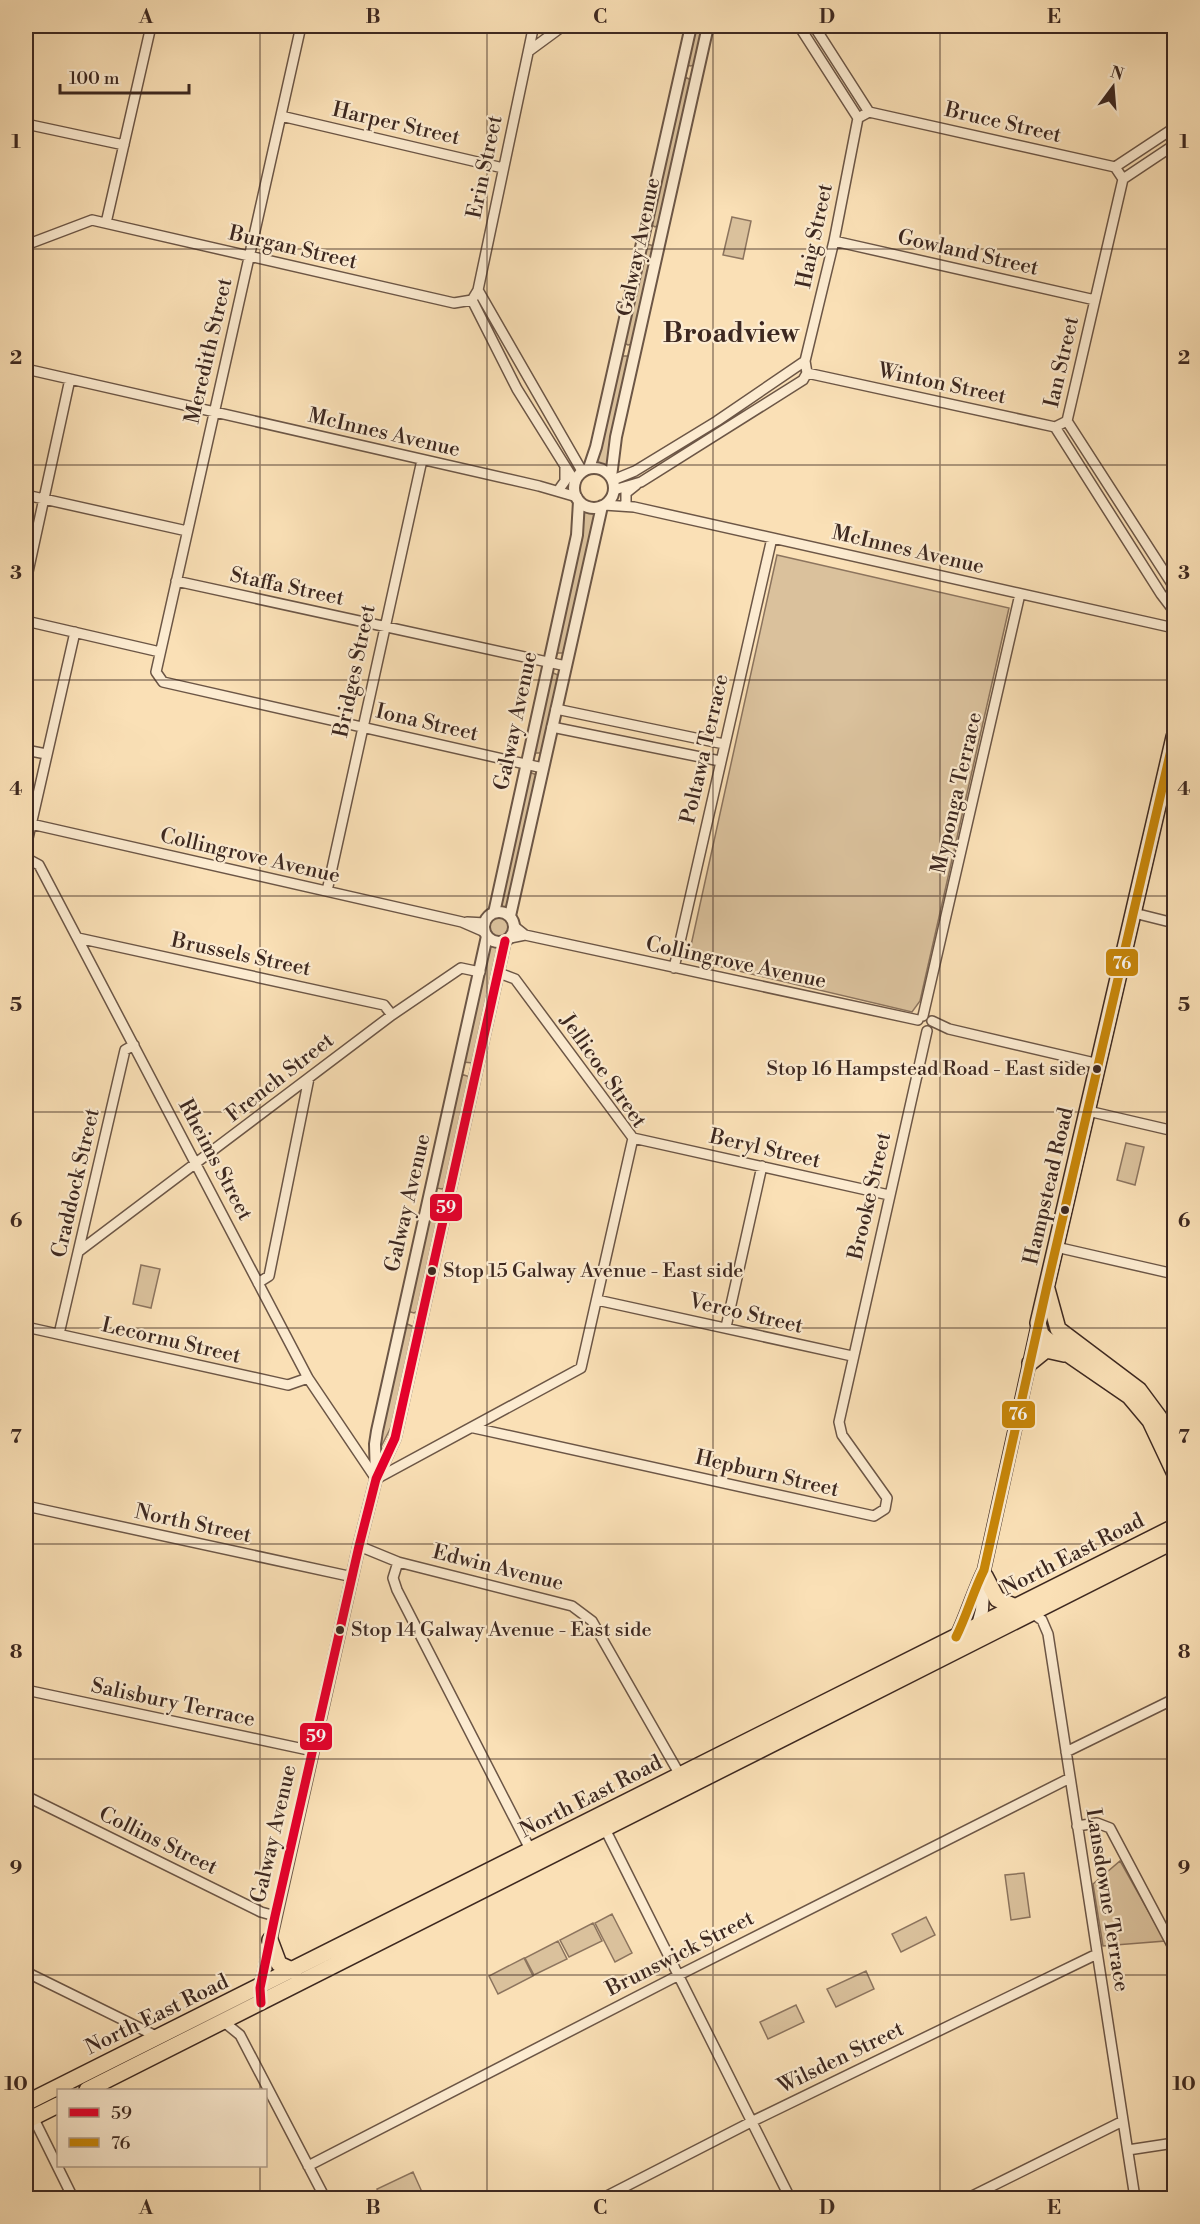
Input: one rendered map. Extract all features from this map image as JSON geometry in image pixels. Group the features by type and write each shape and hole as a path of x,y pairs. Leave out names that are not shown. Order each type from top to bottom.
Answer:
{"highway":[{"name":"Hampstead Road","path":"1038,1323 1134,913 1169,789 1174,722"},
{"path":"1047,1286 1058,1329 1139,1390 1159,1417 1174,1446"},
{"path":"1038,1323 1041,1334 1130,1396 1142,1409 1174,1472"},
{"path":"1030,1363 1046,1350 1070,1355"},
{"name":"North East Road","path":"978,1625 1174,1527"},
{"name":"North East Road","path":"91,2089 224,2022 294,1971 531,1851 602,1823 680,1775 961,1642 1032,1614 1174,1541"},
{"path":"984,1573 997,1599 1016,1607"},
{"path":"961,1642 978,1625"},
{"name":"North East Road","path":"26,2103 159,2038 261,1995 961,1642"},
{"path":"270,1940 279,1964 294,1971"},
{"path":"26,2103 29,2119 57,2105"}],"main road":[{"name":"Hampstead Road","path":"978,1625 982,1610 984,1573 1038,1323"},
{"name":"Hampstead Road","path":"961,1642 970,1597 984,1573"}],"street":[{"path":"106,223 148,26"},
{"name":"Meredith Street","path":"164,682 156,672 160,652 301,26"},
{"path":"517,26 536,27"},
{"path":"529,51 563,26"},
{"name":"Galway Avenue","path":"586,470 596,447 692,26"},
{"name":"Galway Avenue","path":"613,485 616,437 708,26"},
{"path":"799,26 858,118 869,112 814,26"},
{"name":"Erin Street","path":"472,300 477,290 536,27"},
{"name":"Bruce Street","path":"869,112 1115,167"},
{"name":"Harper Street","path":"281,116 503,168"},
{"name":"Haig Street","path":"807,373 805,361 834,241 858,118"},
{"path":"26,124 124,145"},
{"path":"1174,128 1115,167 1123,179 1174,145"},
{"name":"Ian Street","path":"1123,179 1067,421 1174,587"},
{"name":"Burgan Street","path":"26,245 92,220 454,303 472,300"},
{"name":"Gowland Street","path":"834,241 1095,300"},
{"path":"477,290 586,470"},
{"path":"472,300 517,389 575,483 578,499 590,507 603,506 613,485 717,421 805,361"},
{"name":"McInnes Avenue","path":"26,369 547,488 578,499"},
{"path":"630,504 626,494 640,482 782,394 803,380 807,373"},
{"name":"Winton Street","path":"807,373 1055,427"},
{"path":"26,581 70,379"},
{"path":"1055,427 1067,421"},
{"name":"Ian Street","path":"1055,427 1174,611"},
{"name":"Bridges Street","path":"327,891 383,627 422,460"},
{"path":"560,488 564,481 565,468"},
{"path":"575,483 586,470 601,469 613,485"},
{"path":"613,485 640,482"},
{"name":"McInnes Avenue","path":"547,488 560,488 575,483"},
{"name":"McInnes Avenue","path":"613,485 630,504"},
{"path":"26,495 187,531"},
{"name":"Galway Avenue","path":"494,913 577,535 578,499"},
{"name":"McInnes Avenue","path":"603,506 630,504 1174,628"},
{"name":"Galway Avenue","path":"510,916 596,520 603,506"},
{"name":"Poltawa Terrace","path":"674,968 772,538"},
{"name":"Staffa Street","path":"176,581 566,666"},
{"name":"Myponga Terrace","path":"925,1024 928,1000 1020,594"},
{"path":"26,621 160,652"},
{"path":"26,847 75,632"},
{"name":"Iona Street","path":"164,682 543,768"},
{"path":"556,709 724,744"},
{"path":"552,727 720,761"},
{"path":"26,750 46,754"},
{"name":"Collingrove Avenue","path":"31,825 462,922 486,930"},
{"name":"Rheims Street","path":"26,858 39,865 308,1378 376,1479"},
{"path":"504,912 510,916 515,927 508,940 497,942 486,930 494,913 504,912"},
{"path":"1134,913 1174,924"},
{"name":"Collingrove Avenue","path":"515,927 525,935 1099,1064"},
{"name":"Galway Avenue","path":"376,1479 375,1444 480,972 486,930"},
{"name":"Collingrove Avenue","path":"508,940 525,935"},
{"name":"Brussels Street","path":"78,938 384,1005 392,1015"},
{"name":"Galway Avenue","path":"261,1995 275,1916 359,1546 376,1479 395,1438 508,940"},
{"name":"French Street","path":"78,1252 198,1165 392,1015 461,968 480,972"},
{"name":"Jellicoe Street","path":"376,1479 474,1428 580,1368 597,1300 633,1138 515,979 499,973"},
{"name":"Brooke Street","path":"852,1356 923,1043 925,1024"},
{"name":"Craddock Street","path":"59,1334 125,1050 134,1046"},
{"path":"258,1283 269,1276 309,1078"},
{"path":"1088,1111 1174,1131"},
{"name":"Beryl Street","path":"633,1138 889,1195"},
{"path":"726,1327 762,1166"},
{"path":"1056,1247 1174,1274"},
{"name":"Verco Street","path":"597,1300 852,1356"},
{"name":"Lecornu Street","path":"26,1327 288,1385 308,1378"},
{"name":"Hepburn Street","path":"474,1428 874,1516 885,1509 887,1498 842,1435 839,1422 852,1356"},
{"name":"North Street","path":"26,1506 353,1577"},
{"name":"Edwin Avenue","path":"359,1546 398,1562 572,1606 592,1621 680,1775"},
{"path":"398,1562 393,1578 398,1590 531,1851"},
{"name":"Lansdowne Terrace","path":"1032,1614 1042,1620 1046,1627 1135,2199"},
{"name":"Salisbury Terrace","path":"26,1690 313,1751"},
{"path":"1066,1752 1174,1699"},
{"name":"Brunswick Street","path":"308,2166 679,1975 1070,1778"},
{"name":"Collins Street","path":"26,1796 261,1912 275,1916"},
{"path":"602,1823 790,2199"},
{"path":"1077,1826 1097,1823 1110,1828 1172,1938 1174,1949"},
{"name":"Wilsden Street","path":"603,2199 753,2121 1097,1954"},
{"path":"26,1972 159,2038"},
{"path":"224,2022 240,2035 325,2199"},
{"path":"29,2119 73,2199"},
{"path":"968,2199 1123,2121"},
{"path":"1128,2150 1174,2143"}],"shaded area":[{"path":"693,26 704,26 695,65 690,66 686,63"},
{"path":"685,77 691,80 659,225 655,227 650,224"},
{"path":"732,217 751,221 743,259 723,255"},
{"path":"647,244 654,246 633,344 628,345 624,343"},
{"path":"622,356 627,356 629,360 609,468 594,463"},
{"path":"582,508 595,513 564,653 556,653"},
{"path":"777,555 1009,608 920,1001 912,1012 688,959"},
{"path":"551,672 560,676 542,753 534,753"},
{"path":"529,772 537,775 508,909 497,907"},
{"path":"499,916 507,919 510,927 507,935 499,938 491,935 488,927 491,919"},
{"path":"488,945 499,948 473,1063 463,1062"},
{"path":"461,1074 470,1077 446,1187 436,1188"},
{"path":"1126,1143 1144,1147 1135,1185 1117,1180"},
{"path":"432,1200 442,1203 418,1311 414,1313 407,1311"},
{"path":"141,1265 160,1269 151,1308 133,1304"},
{"path":"405,1323 414,1327 392,1425 381,1447 383,1423"},
{"path":"1120,1861 1165,1941 1103,1946 1093,1884"},
{"path":"1024,1873 1030,1917 1011,1920 1005,1875"},
{"path":"612,1914 632,1953 615,1962 595,1923"},
{"path":"926,1917 935,1935 901,1952 892,1934"},
{"path":"593,1923 602,1941 569,1957 560,1940"},
{"path":"558,1941 567,1959 534,1975 525,1958"},
{"path":"524,1958 533,1976 498,1994 489,1976"},
{"path":"866,1971 874,1989 836,2007 827,1989"},
{"path":"796,2005 804,2022 768,2039 760,2022"},
{"path":"413,2172 422,2192 408,2198 382,2198 377,2189"}],"transit line":[{"name":"76","path":"956,1637 984,1570 1174,737"},
{"name":"59","path":"261,2003 260,1988 275,1916 359,1546 376,1479 395,1438 505,941"}],"place":[{"name":"Stop 16 Hampstead Road - East side","path":"1097,1069"},
{"name":"Stop 15 Galway Avenue - East side","path":"432,1271"},
{"name":"Stop 14 Galway Avenue - East side","path":"340,1630"}],"district":[{"name":"Broadview","path":"731,334"}]}
